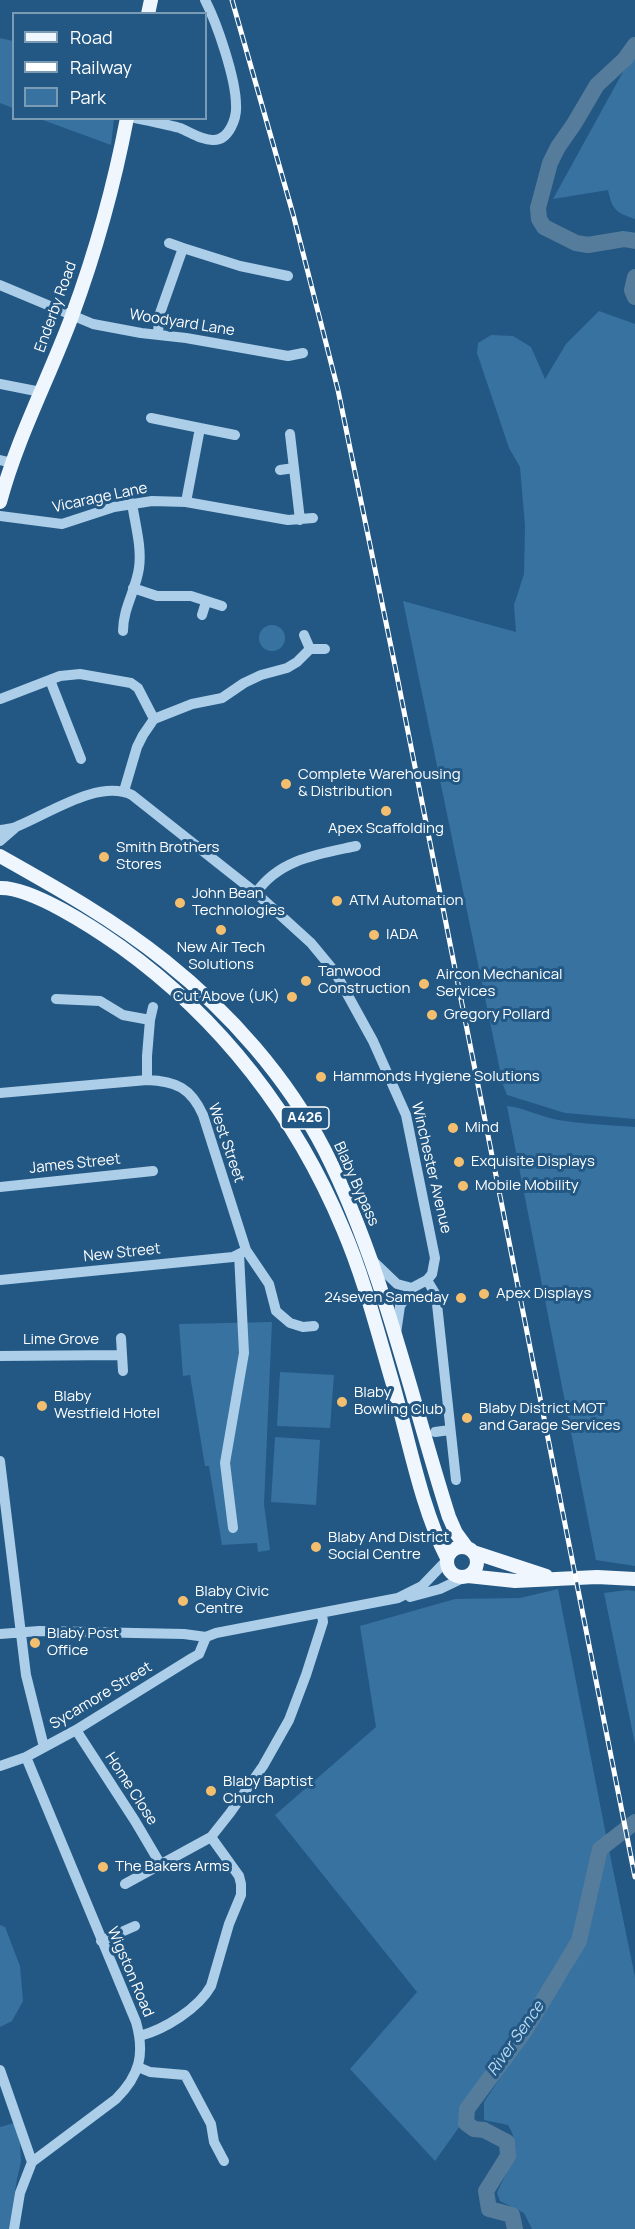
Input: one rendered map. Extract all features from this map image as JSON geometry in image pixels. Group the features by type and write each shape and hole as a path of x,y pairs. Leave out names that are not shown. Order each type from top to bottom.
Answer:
{"main road":[{"name":"Enderby Road","path":"0,502 7,461 41,392 72,315 110,197 127,120"},
{"name":"Blaby Bypass","path":"0,856 122,928 192,983 237,1028 287,1090 338,1178 370,1258 449,1517 456,1533 470,1550"},
{"name":"Blaby Bypass","path":"0,888 17,889 52,905 115,943 153,972 192,1005 229,1044 289,1123 321,1180 344,1231 374,1319 423,1493 447,1559"},
{"path":"557,1579 520,1569 470,1550 457,1548 447,1559 449,1569 456,1576 505,1581 557,1579 597,1577 635,1579"},
{"path":"466,1576 477,1565 470,1550"}],"street":[{"path":"144,120 168,125 212,141 223,138 227,134 237,106 234,86 213,16 205,0"},
{"path":"169,243 240,266 282,271"},
{"path":"158,335 159,316 183,248"},
{"name":"Woodyard Lane","path":"0,285 93,324 288,360 303,353"},
{"path":"0,384 41,392"},
{"path":"151,418 236,435"},
{"path":"186,502 200,428"},
{"path":"290,434 300,520"},
{"path":"280,470 294,468"},
{"name":"Vicarage Lane","path":"0,516 62,524 132,503 152,501 186,502 288,520 313,518"},
{"path":"123,631 124,611 139,570 140,552 132,503"},
{"path":"133,588 157,596 191,596 222,606"},
{"path":"202,615 206,602"},
{"path":"304,635 310,649"},
{"path":"0,841 15,828 75,800 107,790 124,791 140,741 154,719 192,704 222,698 261,675 287,668 310,649 325,649"},
{"path":"0,699 60,676 80,674 131,683 138,688 154,719"},
{"path":"50,680 81,759"},
{"name":"Winchester Avenue","path":"124,791 256,893 311,943 331,966 373,1041 406,1115 433,1245 435,1264 427,1280"},
{"path":"0,830 15,828"},
{"path":"256,893 273,874 290,863 306,857 356,846"},
{"path":"66,1011 61,999 100,1001 123,1015 150,1020"},
{"path":"147,1080 147,1056 153,1007"},
{"name":"West Street","path":"0,1093 147,1080 169,1081 183,1088 199,1107 242,1252"},
{"name":"James Street","path":"0,1187 153,1171"},
{"path":"242,1252 269,1284 276,1311 290,1323 303,1327 314,1326"},
{"path":"233,1528 225,1463 244,1353 242,1252"},
{"name":"New Street","path":"0,1280 233,1257 242,1252"},
{"path":"370,1258 397,1284 412,1288"},
{"path":"395,1336 400,1306 412,1288 427,1280 436,1295 456,1480"},
{"name":"Lime Grove","path":"121,1338 123,1371"},
{"name":"Lime Grove","path":"0,1356 122,1355"},
{"path":"435,1432 450,1430"},
{"path":"0,1461 2,1505 20,1632 31,1697 44,1747"},
{"path":"398,1598 422,1586 447,1559"},
{"path":"0,1634 114,1632 184,1634 206,1637 216,1633 429,1593 466,1576"},
{"path":"125,1884 211,1837 262,1766 289,1720 323,1622 322,1614"},
{"name":"Sycamore Street","path":"0,1766 26,1757 76,1730 199,1654 206,1637"},
{"name":"Home Close","path":"76,1730 161,1865"},
{"name":"Wigston Road","path":"26,1757 140,2036 141,2049 138,2067 125,2090 32,2162"},
{"path":"140,2036 153,2033 193,2008 211,1986 229,1924 241,1894 241,1884 239,1876 211,1837"},
{"path":"101,1941 135,1926"},
{"path":"138,2067 150,2072 185,2074 211,2124 214,2142 225,2161"},
{"path":"0,2070 32,2162 20,2193 15,2229"}],"green space":[{"path":"0,38 12,41 12,108 0,103"},
{"path":"635,50 635,219 616,210 608,190 553,199"},
{"path":"43,120 114,120 111,145"},
{"path":"599,311 635,324 635,1119 565,1113 507,1095 503,1085 403,601 516,632 514,605 524,574 525,526 520,467 509,448 477,353 478,343 491,335 513,336 531,347 545,379 566,344"},
{"path":"272,625 281,629 285,638 281,647 272,651 263,647 259,638 263,629"},
{"path":"507,1106 558,1120 635,1127 635,1566 596,1560"},
{"path":"272,1322 264,1504 270,1550 258,1552 257,1543 222,1545 209,1466 205,1466 190,1375 183,1376 179,1324"},
{"path":"280,1372 334,1375 330,1428 277,1426"},
{"path":"275,1437 320,1440 316,1505 271,1502"},
{"path":"558,1589 606,1835 594,1861 582,1927 548,1990 501,2068 435,2161 350,2069 417,1992 275,1815 376,1727 360,1626 455,1599 520,1598"},
{"path":"635,1591 635,1744 604,1593"},
{"path":"608,1845 635,1977 635,2229 532,2229 524,2213 500,2201 497,2193 512,2160 513,2134 508,2125 484,2120 484,2102 571,1970 588,1935 598,1893 601,1864"},
{"path":"0,1925 5,1927 20,1966 23,2001 12,2021 0,2027"},
{"path":"14,2123 20,2143 21,2162 9,2229 0,2229 0,2127"}],"waterway":[{"name":"River Sence","path":"635,45 625,59 597,85 558,147 550,163 538,208 539,219 544,227 576,243 588,245 624,239 635,241"},
{"name":"River Sence","path":"635,277 632,290 635,297"},
{"name":"River Sence","path":"515,2229 512,2215 489,2209 486,2191 508,2156 507,2142 484,2130 474,2129 466,2123 467,2109 524,2032 579,1941 600,1849 635,1822"}],"railway":[{"path":"232,0 293,214 338,390 395,666 635,1877"}],"place":[{"name":"Complete Warehousing & Distribution","path":"286,784"},
{"name":"Apex Scaffolding","path":"386,811"},
{"name":"Smith Brothers Stores","path":"104,857"},
{"name":"ATM Automation","path":"337,901"},
{"name":"John Bean Technologies","path":"180,903"},
{"name":"New Air Tech Solutions","path":"221,930"},
{"name":"IADA","path":"374,935"},
{"name":"Tanwood Construction","path":"306,981"},
{"name":"Aircon Mechanical Services","path":"424,984"},
{"name":"Cut Above (UK)","path":"292,997"},
{"name":"Gregory Pollard","path":"432,1015"},
{"name":"Hammonds Hygiene Solutions","path":"321,1077"},
{"name":"Mind","path":"453,1128"},
{"name":"Exquisite Displays","path":"459,1162"},
{"name":"Mobile Mobility","path":"463,1186"},
{"name":"Apex Displays","path":"484,1294"},
{"name":"24seven Sameday","path":"461,1298"},
{"name":"Blaby Bowling Club","path":"342,1402"},
{"name":"Blaby Westfield Hotel","path":"42,1406"},
{"name":"Blaby District MOT and Garage Services","path":"467,1418"},
{"name":"Blaby And District Social Centre","path":"316,1547"},
{"name":"Blaby Civic Centre","path":"183,1601"},
{"name":"Blaby Post Office","path":"35,1643"},
{"name":"Blaby Baptist Church","path":"211,1791"},
{"name":"The Bakers Arms","path":"103,1867"}]}
